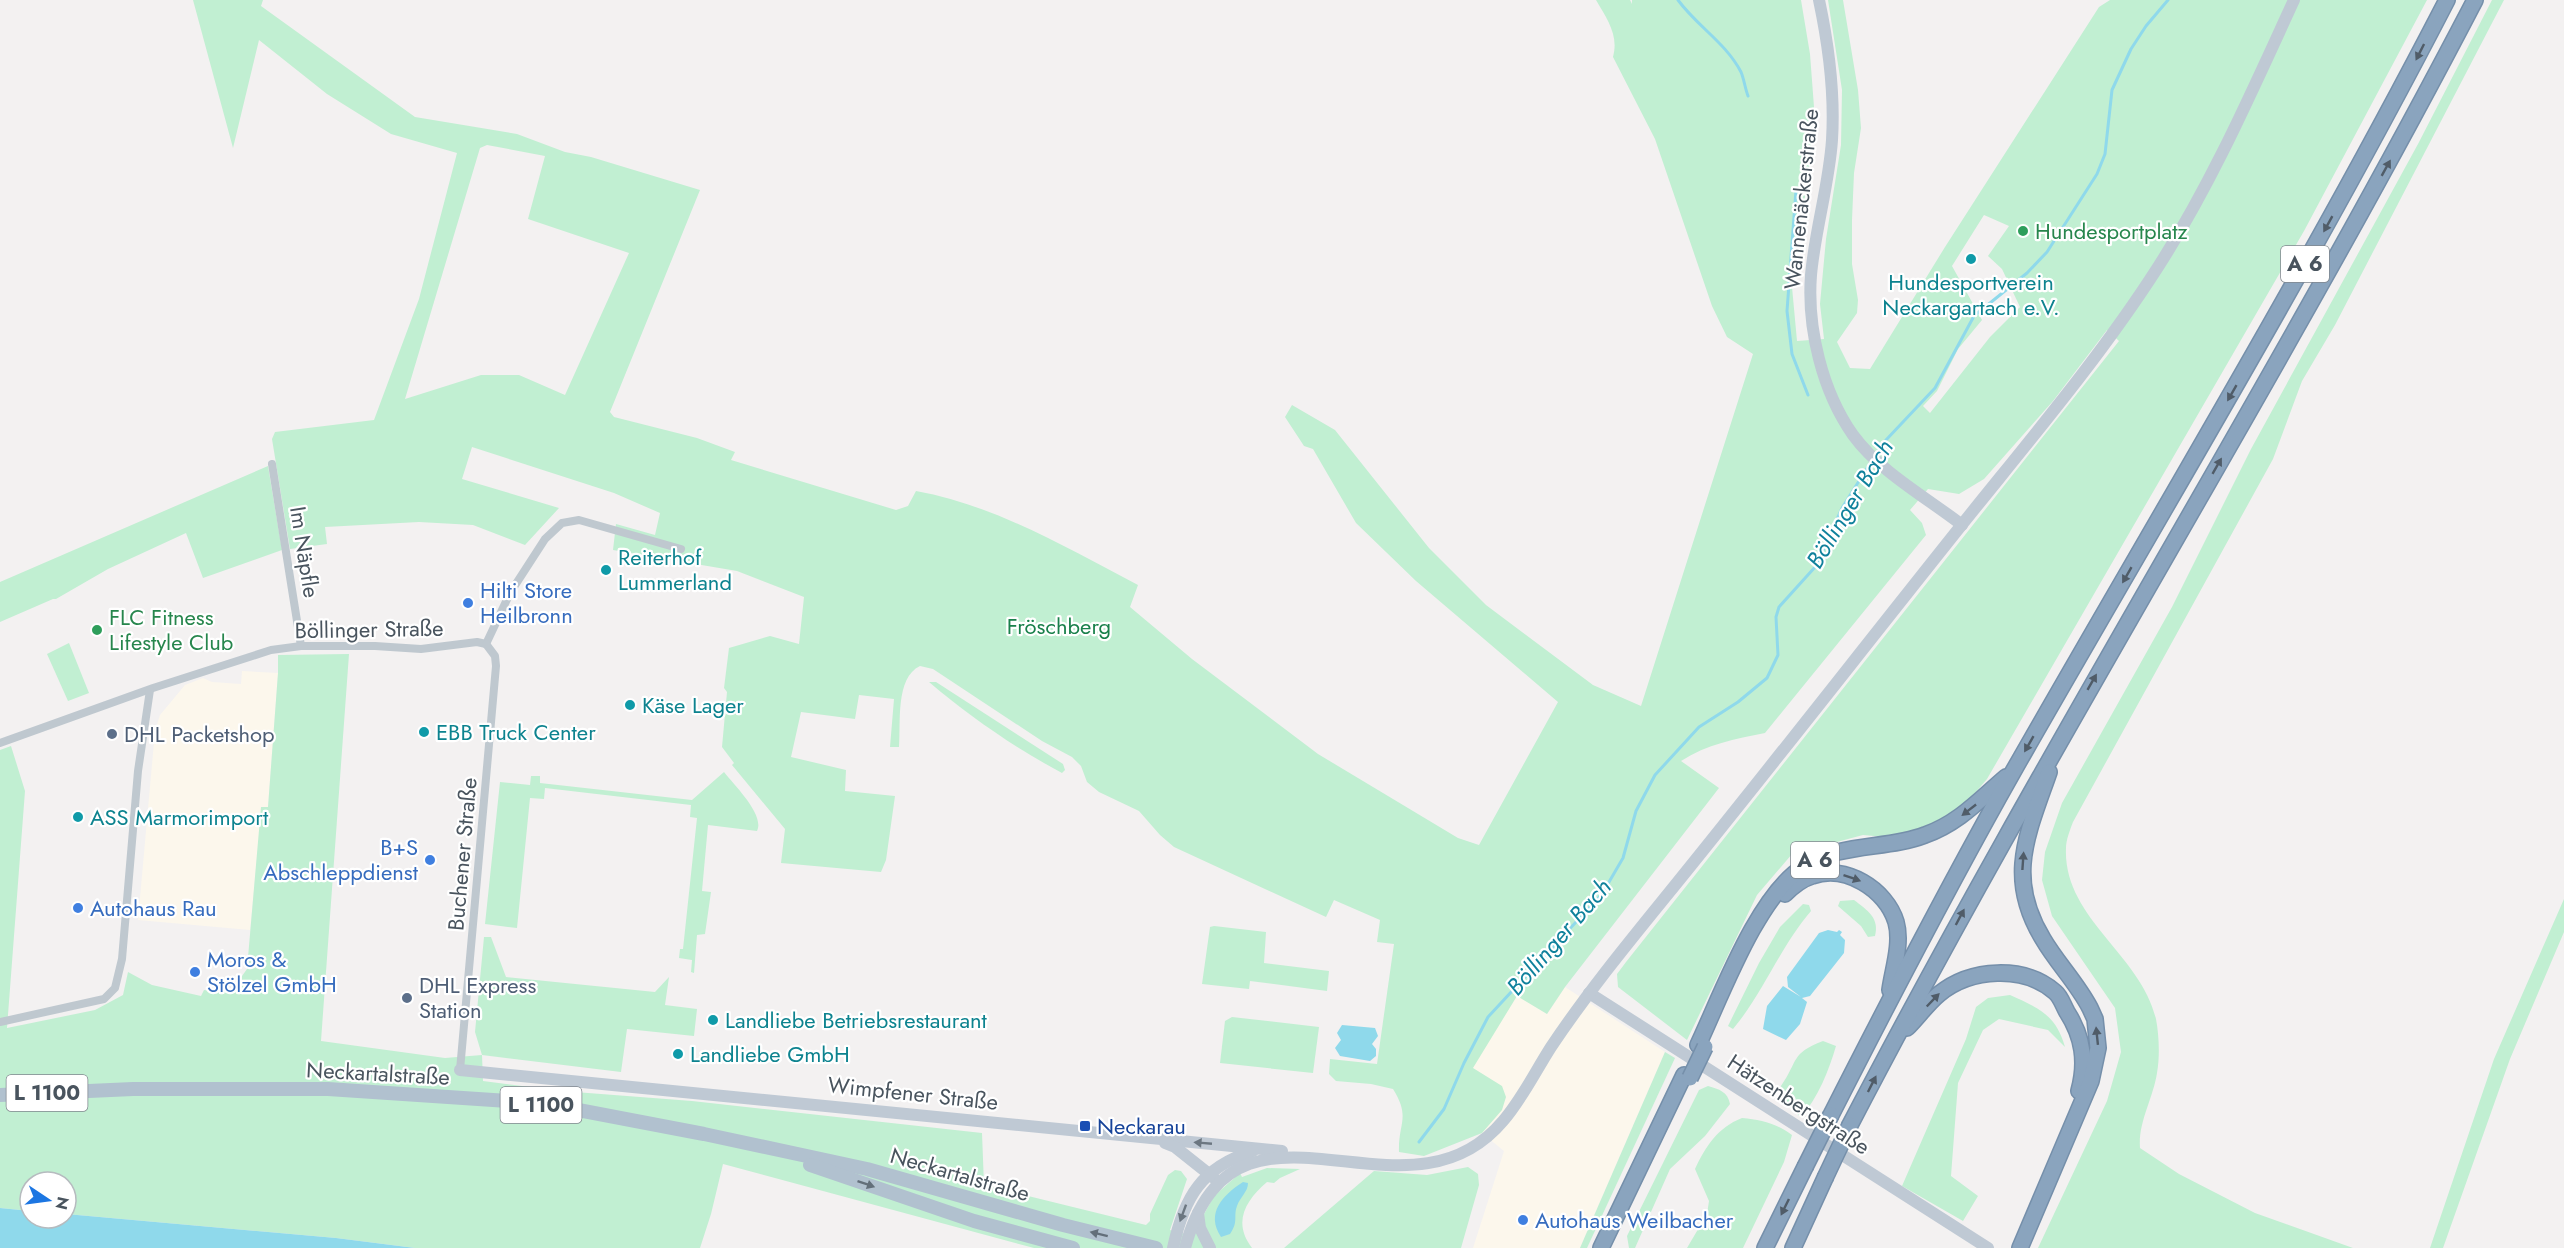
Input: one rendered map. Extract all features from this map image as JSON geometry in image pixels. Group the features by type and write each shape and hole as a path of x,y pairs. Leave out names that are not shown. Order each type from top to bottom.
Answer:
{"highway":[{"name":"A 6","path":"1765,1248 1887,1005 2013,772 2326,227 2447,0"},
{"name":"A 6","path":"1793,1248 1850,1125 1982,876 2317,292 2475,0"},
{"path":"2017,1247 2083,1104 2096,1065 2098,1048 2095,1018 2034,925 2023,881 2022,866 2027,832 2063,733"},
{"name":"A 6","path":"1702,1046 1763,911 1787,880 1803,866 1827,855 1857,847 1907,840 1942,828 1977,805 2013,772"},
{"path":"1601,1248 1759,932 1785,894 1794,886 1811,876 1833,873 1868,884 1891,910 1898,938 1887,1005"},
{"path":"1893,1043 1940,993 1963,980 1996,972 2018,974 2039,980 2058,994 2080,1035 2083,1049 2082,1079 2068,1123 2017,1247"},
{"path":"1609,1248 1687,1077"}],"main road":[{"name":"Neckartalstraße","path":"0,1095 134,1089 328,1089 508,1101 573,1109 867,1169 1063,1225 1156,1248"},
{"name":"Neckartalstraße","path":"751,1145 974,1221 1073,1248"}],"street":[{"name":"Wannenäckerstraße","path":"1819,0 1832,67 1832,142 1811,276 1814,327 1824,378 1854,436 1882,464 1962,525"},
{"name":"Wimpfener Straße","path":"1146,1137 1175,1147 1207,1175 1221,1179 1240,1167 1270,1157 1400,1166 1430,1165 1474,1148 1486,1138 1512,1109 1589,993 2123,319 2159,266 2226,146 2294,0"},
{"name":"Im Näpfle","path":"272,464 301,646"},
{"path":"486,644 510,593 545,539 562,523 579,520 681,549"},
{"name":"Böllinger Straße","path":"0,743 271,650 301,646 375,646 421,649 477,642 486,644"},
{"name":"Buchener Straße","path":"460,1070 495,685 495,656 486,644"},
{"path":"0,1022 104,999 116,988 119,979 142,731 150,690"},
{"name":"Hätzenbergstraße","path":"1589,993 1988,1248"},
{"name":"Wimpfener Straße","path":"460,1070 1146,1137 1400,1166"},
{"name":"Wimpfener Straße","path":"1173,1248 1189,1196 1207,1175 1234,1157 1260,1149"},
{"path":"1185,1248 1198,1212 1221,1179"},
{"path":"1198,1212 1200,1228 1210,1248"}],"shaded area":[{"path":"242,671 278,673 268,807 262,807 250,930 138,920 155,731 160,715 185,685 203,678 212,682 241,684"},
{"name":"Autohaus Weilbacher","path":"1565,987 1665,1052 1580,1248 1473,1248 1504,1151 1482,1133 1472,1068 1517,995 1547,1014"}],"green space":[{"name":"Fröschberg","path":"193,0 263,0 261,6 415,117 517,134 565,152 591,157 700,190 610,412 614,417 697,438 735,452 731,460 896,510 908,506 916,491 974,506 1030,529 1138,585 1130,607 1192,659 1318,754 1458,838 1479,845 1558,702 1416,581 1356,523 1313,449 1304,446 1285,417 1292,405 1335,430 1429,548 1486,605 1593,685 1641,706 1753,354 1727,337 1712,306 1655,139 1613,57 1613,34 1596,0 1630,0 1632,4 1632,0 1801,0 1810,54 1814,107 1809,169 1792,287 1797,341 1824,339 1820,304 1826,239 1841,145 1842,90 1828,0 1843,0 1858,90 1861,128 1854,173 1852,220 1852,264 1858,300 1857,313 1837,342 1850,368 1870,369 1945,247 2099,7 2110,0 2427,0 2304,231 1987,779 1969,800 1949,816 1922,830 1885,837 1863,835 1792,854 1757,895 1687,1040 1618,987 1617,974 1626,962 2119,341 2107,330 2053,401 1984,479 1959,494 1928,489 1910,510 1922,523 1926,535 1765,733 1711,746 1681,761 1719,788 1565,987 1547,1014 1517,996 1473,1068 1502,1086 1506,1097 1502,1110 1482,1133 1424,1156 1399,1152 1403,1114 1393,1089 1371,1084 1336,1081 1329,1074 1330,1059 1377,1064 1394,944 1377,942 1380,920 1334,900 1326,917 1174,847 1139,811 1099,792 1087,782 1081,766 1072,757 1042,741 933,669 920,666 906,680 901,702 899,747 890,747 894,699 859,695 855,719 801,712 791,757 846,770 845,791 895,796 886,860 881,872 781,863 785,829 732,765 734,763 722,747 727,692 724,688 729,648 770,636 799,644 804,597 737,571 613,550 616,524 655,535 660,513 614,493 472,447 462,479 559,508 525,545 473,525 419,522 325,527 327,544 290,549 272,439 275,432 374,420 419,299 457,153 391,134 327,94 259,40 233,148","holes":["487,145 545,156 528,219 629,253 565,395 519,375 481,375 405,399 480,148","1984,215 2009,226 1988,256 2002,269 2020,307 1990,337 1930,413 1923,406 1937,391 1958,349 1982,320 1952,266"]},
{"path":"2492,0 2504,0 2335,325 2302,381 2273,459 2073,822 2066,845 2068,873 2077,895 2089,916 2135,975 2148,996 2156,1019 2159,1046 2158,1066 2141,1129 2140,1148 2179,1174 2255,1213 2353,1248 2038,1248 2107,1101 2121,1052 2115,1008 2052,916 2042,880 2045,852 2062,803 2172,607 2251,449 2418,144"},
{"path":"268,466 282,550 203,578 186,533 108,569 56,599 0,622 0,582"},
{"path":"69,643 89,693 68,701 47,654"},
{"path":"349,654 321,1041 445,1058 482,1055 483,1081 982,1133 984,1185 1146,1225 1150,1221 1150,1214 1168,1175 1175,1170 1181,1171 1187,1179 1170,1230 1192,1236 1214,1196 1240,1173 1242,1177 1267,1168 1300,1169 1274,1183 1267,1182 1248,1204 1242,1220 1246,1238 1252,1248 1034,1248 723,1164 700,1248 415,1248 336,1238 78,1215 78,1170 18,1170 18,1210 0,1208 0,750 11,746 25,791 7,1028 95,1010 123,995 128,972 152,985 201,996 204,990 230,993 247,969 261,807 268,807 278,655"},
{"path":"929,682 936,682 1063,764 1065,770 1062,773 1010,742"},
{"path":"724,772 753,809 757,817 757,831 708,825 702,891 711,892 705,934 697,935 694,973 691,972 692,960 679,958 680,949 683,949 697,818 690,817 691,805 545,788 544,799 530,798 517,928 485,924 500,782 530,785 531,776 540,776 540,783 692,800"},
{"path":"2564,899 2564,932 2510,1059 2443,1248 2430,1248 2494,1059"},
{"path":"1854,900 1874,919 1875,936 1868,937 1861,926 1838,906 1840,901"},
{"path":"1803,904 1809,905 1811,911 1790,939 1754,1000 1733,1029 1728,1026 1759,963 1780,927"},
{"path":"1210,927 1266,932 1264,963 1329,971 1327,991 1250,981 1249,989 1202,984"},
{"path":"484,937 491,937 506,977 655,992 669,977 665,1005 697,1009 694,1036 627,1029 621,1072 482,1055 475,1032"},
{"path":"2010,995 2045,1014 2057,1027 2065,1047 2048,1030 1999,1019 1983,1030 1958,1083 1951,1176 1978,1196 1963,1221 1902,1186 1966,1039 1976,1007 1988,998"},
{"path":"1232,1017 1319,1027 1313,1073 1220,1063 1225,1021"},
{"path":"1823,1041 1836,1046 1822,1083 1813,1101 1801,1117 1788,1104 1781,1086 1800,1054"},
{"path":"1665,1052 1675,1058 1587,1248 1580,1248"},
{"path":"1708,1086 1722,1092 1730,1104 1705,1136 1670,1169 1635,1248 1629,1248 1627,1236 1699,1090"},
{"path":"1742,1118 1768,1123 1792,1135 1784,1162 1743,1248 1687,1248 1707,1214 1709,1201 1695,1169 1703,1153 1719,1132"},
{"path":"1468,1167 1478,1174 1479,1185 1461,1248 1284,1248 1374,1171 1427,1175"}],"water":[{"path":"1839,930 1845,940 1844,953 1810,996 1802,998 1807,1002 1800,1024 1786,1040 1763,1029 1767,1006 1783,986 1801,997 1788,987 1787,977 1819,933"},
{"path":"1342,1025 1375,1028 1378,1036 1372,1044 1376,1049 1376,1056 1370,1061 1340,1056 1335,1048 1341,1040 1337,1033"},
{"path":"1243,1182 1248,1183 1248,1186 1237,1206 1234,1226 1230,1234 1221,1237 1215,1220 1218,1205"},
{"path":"0,1208 18,1210 18,1230 78,1230 78,1215 336,1238 415,1248 0,1248"}],"waterway":[{"path":"1678,0 1728,52 1741,72 1748,96"},
{"name":"Böllinger Bach","path":"1875,456 1886,440 1935,388 1974,316 2027,273 2047,252 2097,174 2105,154 2112,90 2131,49 2146,26 2168,0"},
{"path":"1796,190 1787,311 1792,354 1808,395"},
{"name":"Böllinger Bach","path":"1419,1142 1444,1109 1464,1063 1488,1017 1602,894 1623,858 1636,811 1655,775 1699,727 1738,702 1767,678 1778,655 1776,617 1779,607 1816,566 1842,508 1871,462"}],"place":[{"name":"Hundesportplatz","path":"2023,231"},
{"name":"Hundesportverein Neckargartach e.V.","path":"1971,259"},
{"name":"Reiterhof Lummerland","path":"606,570"},
{"name":"Hilti Store Heilbronn","path":"468,603"},
{"name":"FLC Fitness Lifestyle Club","path":"97,630"},
{"name":"Käse Lager","path":"630,705"},
{"name":"EBB Truck Center","path":"424,732"},
{"name":"DHL Packetshop","path":"112,734"},
{"name":"ASS Marmorimport","path":"78,817"},
{"name":"B+S Abschleppdienst","path":"430,860"},
{"name":"Autohaus Rau","path":"78,908"},
{"name":"Moros & Stölzel GmbH","path":"195,972"},
{"name":"DHL Express Station","path":"407,998"},
{"name":"Landliebe Betriebsrestaurant","path":"713,1020"},
{"name":"Landliebe GmbH","path":"678,1054"},
{"name":"Neckarau","path":"1085,1126"},
{"name":"Autohaus Weilbacher","path":"1523,1220"}]}
